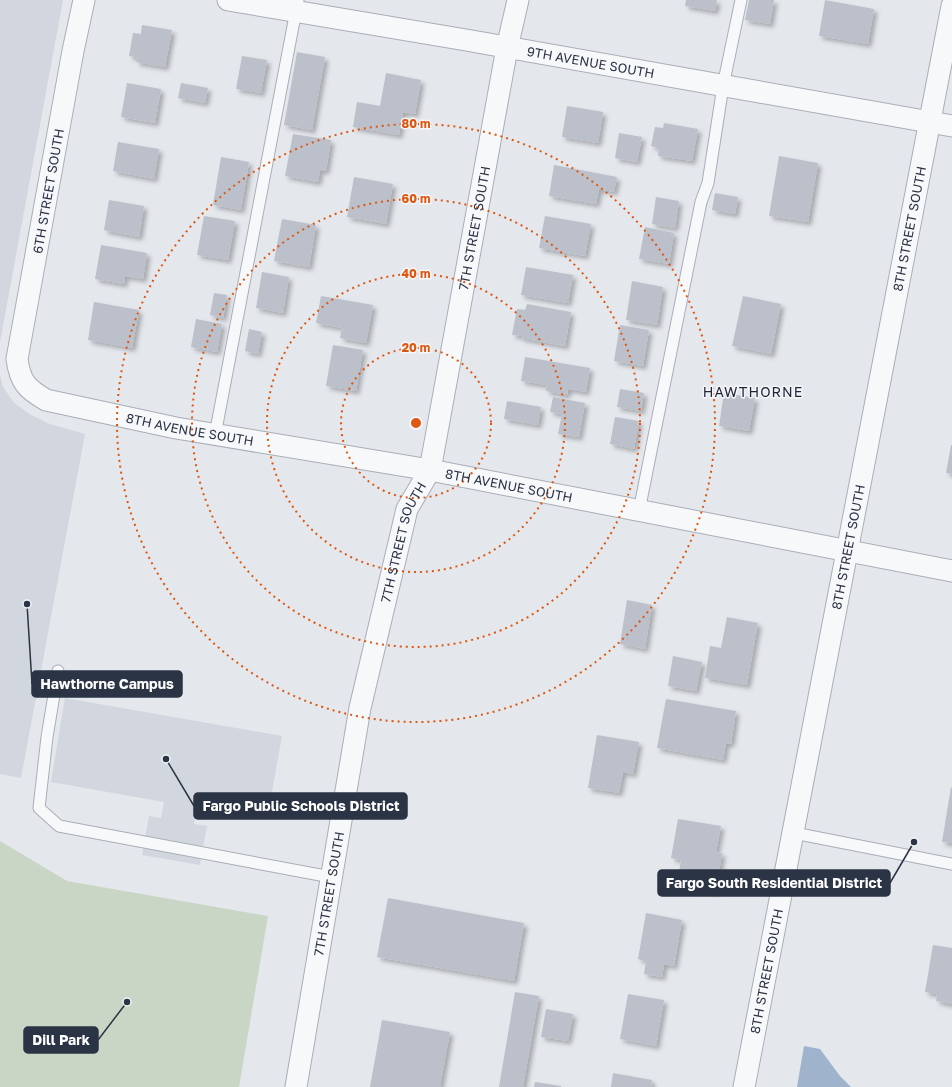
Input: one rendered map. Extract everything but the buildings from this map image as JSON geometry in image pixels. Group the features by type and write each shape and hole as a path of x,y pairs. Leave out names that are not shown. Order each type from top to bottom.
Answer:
{"street":[{"name":"6TH STREET SOUTH","path":"24,382 19,372 17,359 73,51 84,0"},
{"name":"9TH AVENUE SOUTH","path":"228,0 297,6 507,48 952,126"},
{"name":"7TH STREET SOUTH","path":"296,1087 360,708 407,509 430,470 507,48 518,0"},
{"name":"8TH STREET SOUTH","path":"744,1087 952,6"},
{"name":"8TH AVENUE SOUTH","path":"24,382 31,391 46,400 176,428 430,470 639,512 952,571"}],"lane":[{"path":"639,512 700,202 708,183 723,86 741,0"},
{"path":"215,435 297,6"},
{"path":"58,671 47,737 39,808 60,826 331,877"},
{"path":"794,833 952,864"}],"shaded area":[{"path":"0,0 63,0 0,342"},
{"path":"0,375 3,387 14,403 31,415 50,424 85,434 21,778 0,774"},
{"path":"65,698 282,736 267,820 197,808 194,824 207,826 200,865 142,855 149,816 161,818 164,802 51,782"}],"green space":[{"path":"0,841 67,881 268,916 239,1087 0,1087"}],"water":[{"path":"804,1046 820,1049 840,1076 851,1087 797,1087"}],"place":[{"name":"Hawthorne Campus","path":"27,604"},
{"name":"Fargo Public Schools District","path":"166,759"},
{"name":"Fargo South Residential District","path":"914,842"},
{"name":"Dill Park","path":"127,1002"}],"district":[{"name":"HAWTHORNE","path":"753,391"}]}
